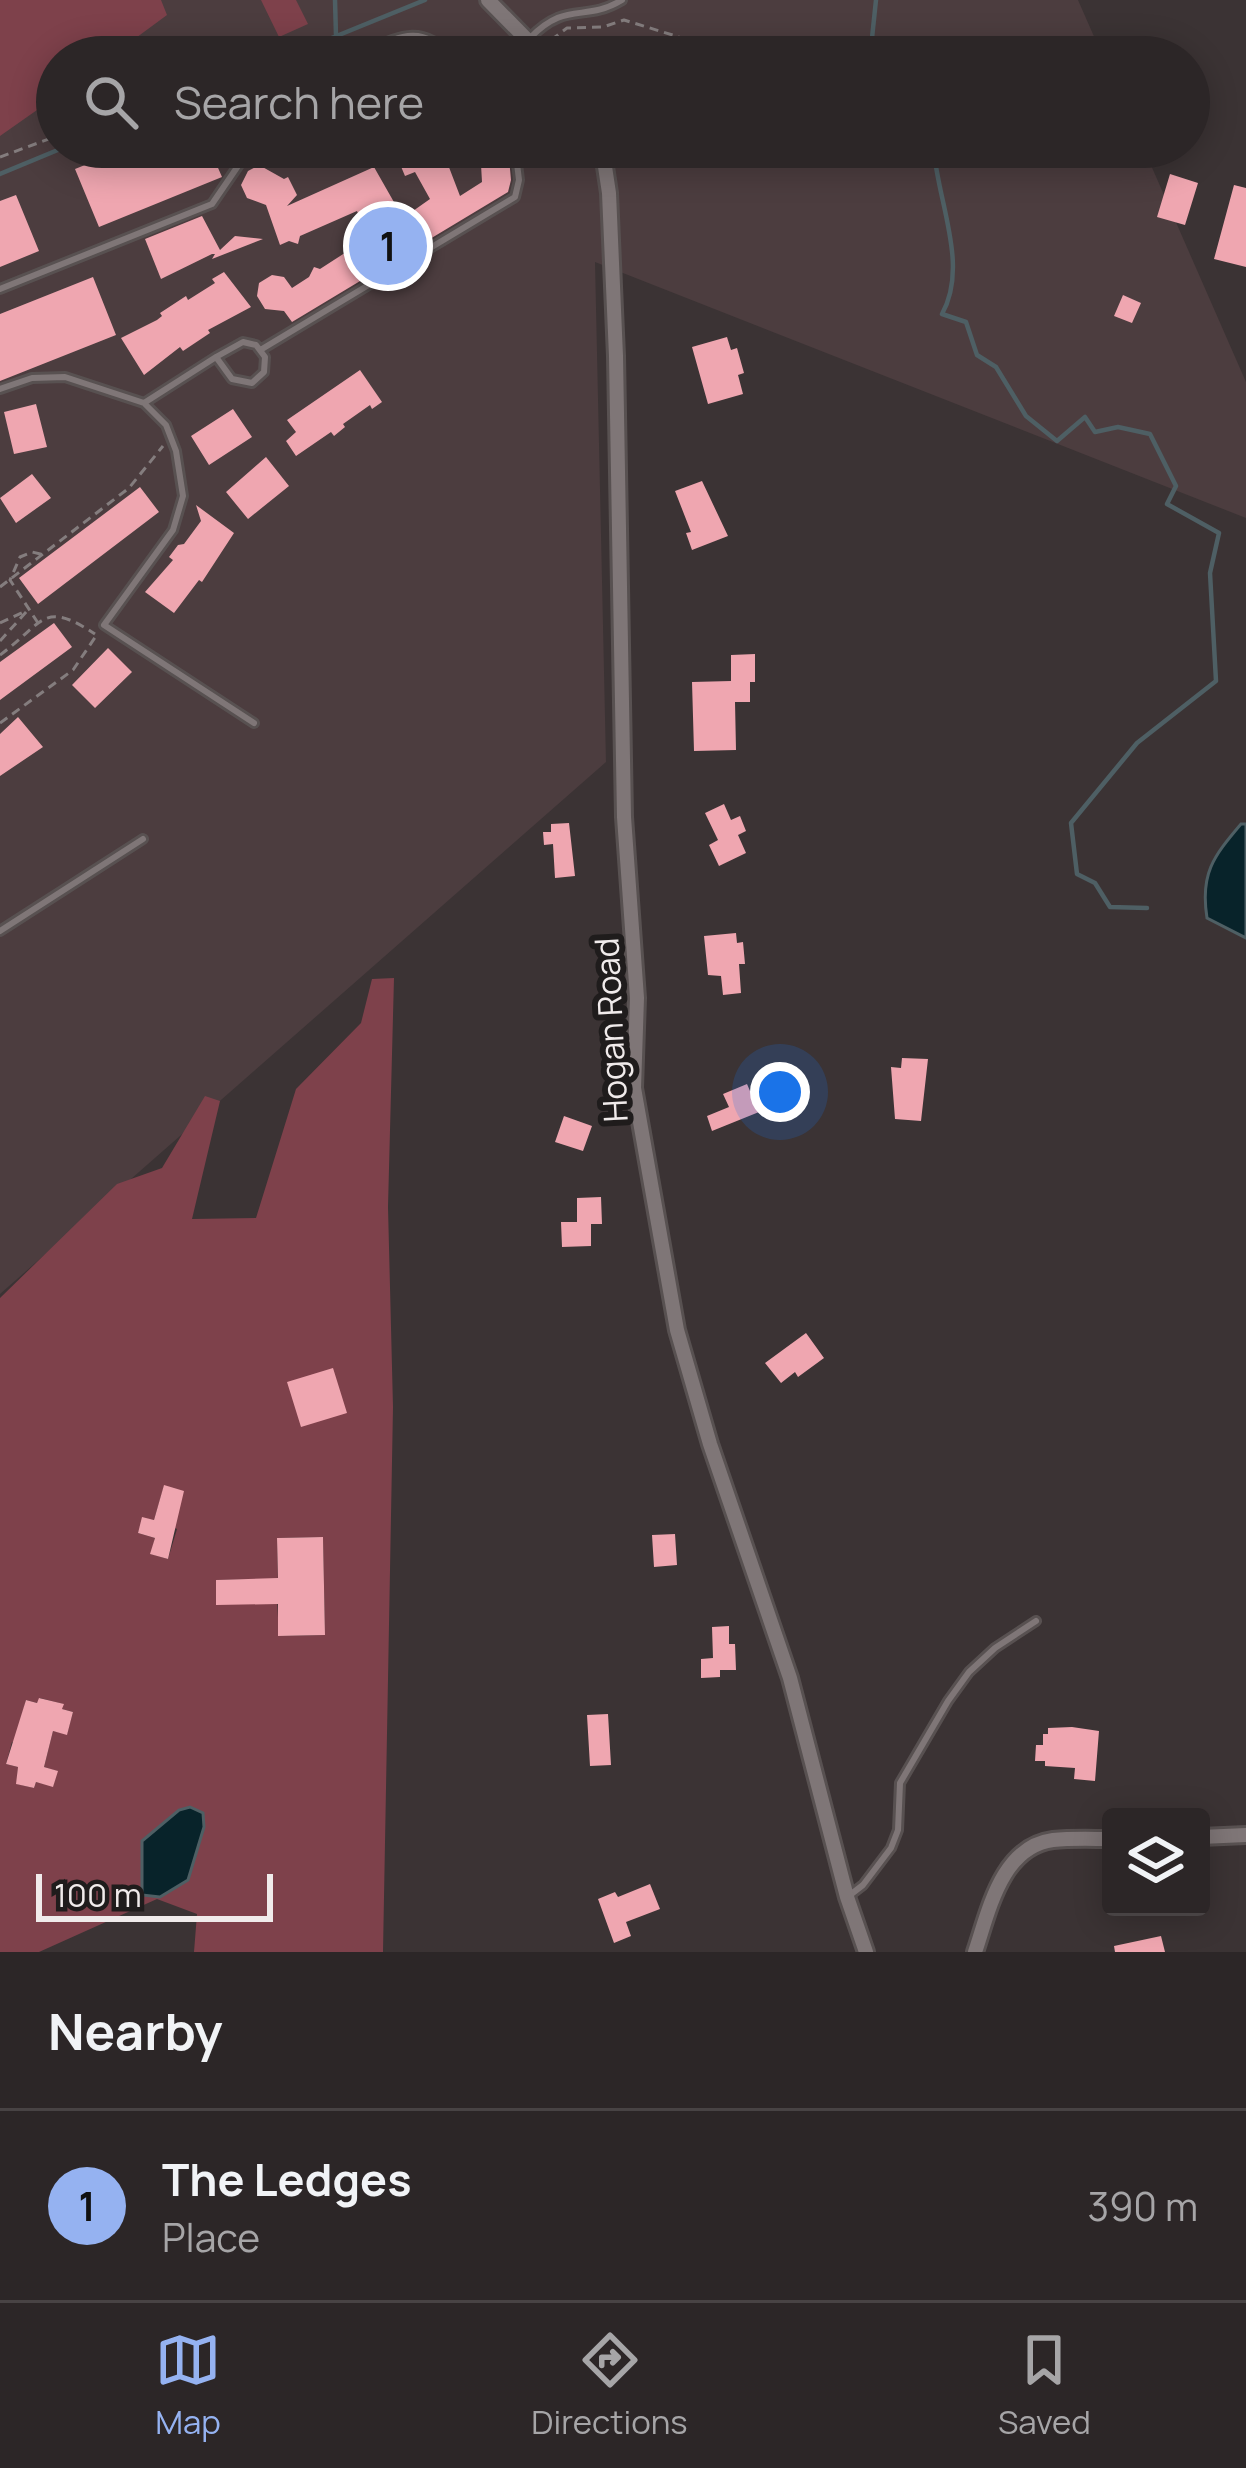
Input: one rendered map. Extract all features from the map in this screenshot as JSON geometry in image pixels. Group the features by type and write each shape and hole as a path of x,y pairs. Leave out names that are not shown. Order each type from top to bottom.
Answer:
{"street":[{"path":"488,0 523,36"},
{"name":"Hogan Road","path":"605,168 616,356 624,817 637,998 634,1088 677,1330 710,1444 790,1678 847,1897 866,1952"},
{"path":"1210,1837 1246,1835"},
{"path":"975,1952 994,1896 1016,1858 1051,1840 1102,1839"}],"lane":[{"path":"542,36 551,17 566,10 605,9 622,0"},
{"path":"0,289 212,204 237,168"},
{"path":"262,350 515,197 517,168"},
{"path":"145,403 243,342 262,350"},
{"path":"216,357 232,379 252,383 264,371 262,350"},
{"path":"0,389 32,378 65,377 145,403 171,435 181,473 180,514 104,625 254,723"},
{"path":"0,931 143,839"},
{"path":"847,1897 863,1885 891,1848 898,1830 900,1783 948,1701 994,1648 1036,1621"}],"path":[{"path":"555,36 567,28 603,27 624,20 673,36"},
{"path":"0,157 36,144"},
{"path":"0,587 129,488 171,435"},
{"path":"10,580 20,557 32,552 44,555"},
{"path":"10,580 39,624"},
{"path":"0,623 29,610"},
{"path":"0,641 29,610"},
{"path":"0,655 52,616 66,616 97,635"},
{"path":"0,723 73,670 104,625"}],"shaded area":[{"path":"0,0 1078,0 1094,36 36,36 36,168 1152,168 1246,382 1246,518 595,262 606,762 0,1294"},
{"path":"0,0 161,0 167,15 138,36 36,36 36,111 0,136"},
{"path":"261,0 296,0 308,24 279,36"},
{"path":"394,978 388,1207 393,1407 383,1952 194,1952 197,1914 157,1899 39,1952 0,1952 0,1298 117,1184 162,1168 205,1096 220,1101 192,1219 256,1218 296,1089 361,1023 372,979","holes":["164,1486 177,1529 168,1559 151,1554 155,1538 138,1533 143,1518 154,1520","323,1537 325,1635 279,1636 277,1599 270,1604 216,1604 216,1580 269,1579 278,1585 277,1538","40,1698 73,1712 67,1734 53,1731 44,1767 57,1771 53,1786 36,1782 34,1788 17,1784 18,1767 6,1764 12,1742 24,1745 20,1722 26,1700 37,1703","179,1810 203,1813 196,1857 141,1891 142,1841"]}],"water":[{"path":"1241,824 1246,824 1246,938 1207,918 1205,903 1211,867"},
{"path":"190,1807 203,1813 204,1827 188,1880 160,1897 142,1895 142,1841 179,1810"}],"building":[{"path":"218,168 222,177 99,227 75,169"},
{"path":"264,168 288,177 297,195 287,206 375,168 403,218 430,199 415,172 405,176 402,168 449,168 460,196 482,182 481,168 510,168 511,180 508,192 292,322 284,311 265,309 257,296 259,283 272,275 284,277 292,288 309,277 314,267 320,269 368,238 357,211 300,236 298,244 280,245 266,205 247,198 241,185 248,171"},
{"path":"1170,174 1198,183 1185,225 1157,217"},
{"path":"1234,185 1246,188 1246,267 1214,259"},
{"path":"16,195 39,251 0,267 0,201"},
{"path":"202,216 220,250 235,236 263,239 212,259 212,254 161,279 145,239"},
{"path":"224,272 251,307 208,330 183,351 180,347 144,375 121,338 215,283 212,279"},
{"path":"93,277 116,335 0,381 0,314"},
{"path":"1123,295 1141,303 1132,323 1114,316"},
{"path":"727,337 731,350 737,348 744,373 738,375 743,394 708,404 692,347"},
{"path":"360,370 382,402 372,409 370,405 334,436 331,432 296,456 286,441 296,432 287,420"},
{"path":"36,404 47,447 14,454 4,412"},
{"path":"233,409 252,437 209,465 191,436"},
{"path":"266,457 289,486 248,519 226,492"},
{"path":"32,474 51,498 16,523 0,498"},
{"path":"702,481 728,536 692,550 686,533 691,532 675,491"},
{"path":"140,487 159,512 38,604 19,578"},
{"path":"196,505 234,533 202,582 174,613 145,592 201,521"},
{"path":"54,623 72,647 0,700 0,662"},
{"path":"108,648 132,672 95,708 72,685"},
{"path":"755,654 750,702 735,702 736,750 694,751 692,682 731,681 731,655"},
{"path":"18,717 43,747 0,776 0,734"},
{"path":"724,804 731,820 740,816 746,831 738,835 746,853 719,866 709,845 718,840 705,813"},
{"path":"569,823 575,876 555,878 553,844 544,845 543,832 551,832 551,824"},
{"path":"736,933 737,943 743,942 745,964 739,964 741,993 723,995 721,976 708,975 704,936"},
{"path":"902,1058 928,1059 921,1121 895,1119 891,1067 901,1068"},
{"path":"747,1084 759,1112 712,1131 707,1116 729,1107 723,1094"},
{"path":"564,1116 592,1126 583,1151 555,1142"},
{"path":"601,1197 602,1224 591,1224 591,1246 562,1247 561,1222 577,1222 577,1198"},
{"path":"806,1333 824,1358 781,1383 765,1363"},
{"path":"333,1368 347,1413 301,1427 287,1382"},
{"path":"164,1485 184,1491 168,1559 150,1554 155,1538 138,1533 142,1517 154,1520"},
{"path":"675,1534 677,1565 654,1567 652,1535"},
{"path":"323,1537 325,1635 278,1636 278,1604 216,1605 216,1580 278,1578 277,1538"},
{"path":"729,1626 736,1670 701,1678 701,1659 713,1658 712,1627"},
{"path":"39,1698 64,1704 62,1709 73,1712 67,1735 53,1731 44,1767 58,1771 53,1787 36,1782 34,1788 16,1784 18,1767 6,1764 26,1700 37,1703"},
{"path":"608,1714 611,1765 590,1766 587,1715"},
{"path":"1048,1728 1099,1731 1095,1781 1074,1779 1075,1768 1035,1761 1036,1745 1043,1745"},
{"path":"650,1884 660,1909 626,1922 631,1936 614,1943 598,1899 615,1892 618,1897"},
{"path":"1161,1936 1165,1952 1115,1952 1114,1946"}],"waterway":[{"path":"335,0 336,36"},
{"path":"337,36 425,0"},
{"path":"872,36 876,0"},
{"path":"0,174 36,159"},
{"path":"937,168 953,275 942,314 966,322 977,355 996,367 1026,416 1057,441 1085,417 1095,432 1118,427 1150,434 1176,486 1167,504 1219,533 1210,573 1216,681 1137,743 1071,823 1077,874 1095,883 1110,907 1147,908"}],"place":[{"name":"The Ledges","path":"388,246"}]}
